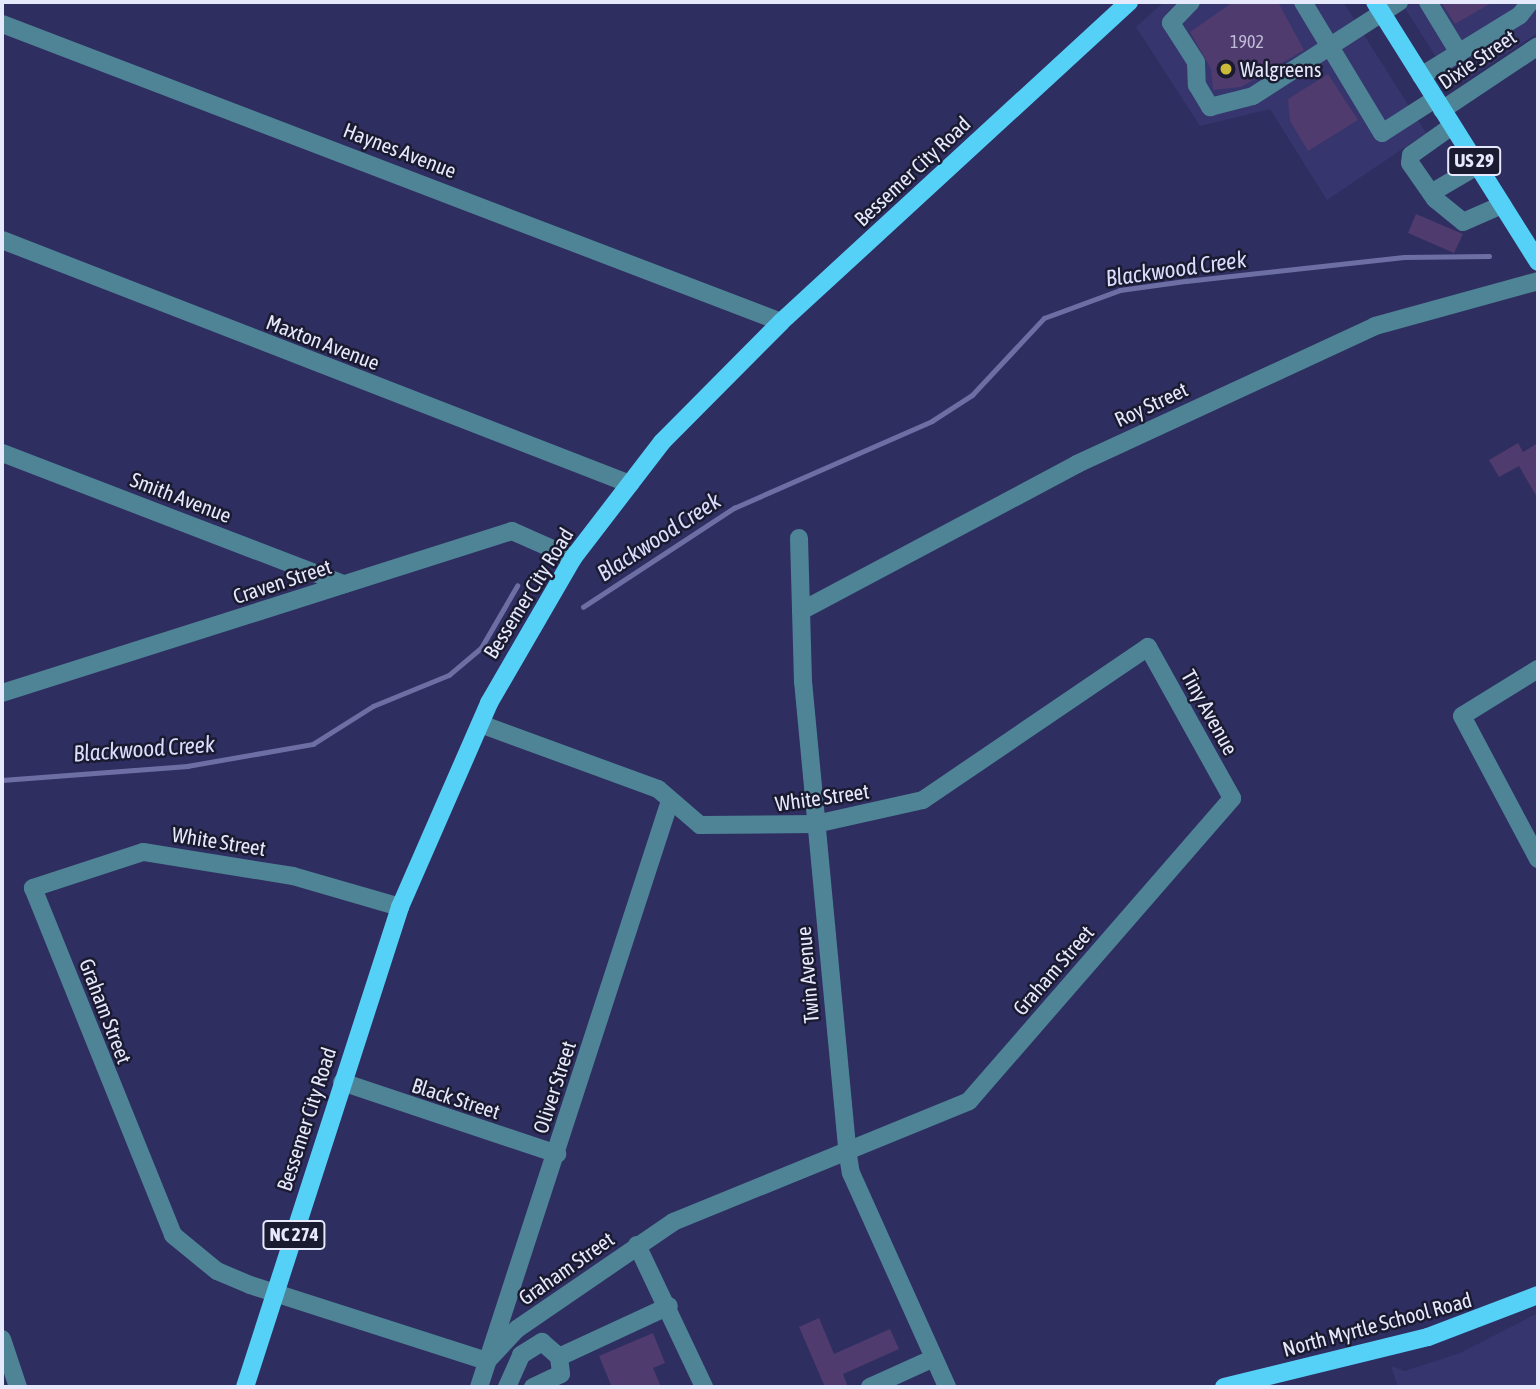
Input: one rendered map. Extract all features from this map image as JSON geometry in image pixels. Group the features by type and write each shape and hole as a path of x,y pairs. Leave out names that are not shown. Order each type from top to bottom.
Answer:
{"main road":[{"name":"Bessemer City Road","path":"245,1387 400,907 480,724 573,558 630,484 781,322 1122,4"},
{"name":"US 29","path":"1378,7 1538,262"},
{"name":"North Myrtle School Road","path":"1224,1387 1244,1385 1428,1338 1538,1295"}],"street":[{"path":"1191,2 1172,7 1171,23 1196,62 1197,85 1210,107 1253,96 1332,45 1378,7 1399,2"},
{"path":"1303,2 1332,45"},
{"path":"1428,2 1459,53"},
{"path":"1421,76 1520,15 1530,2"},
{"name":"Haynes Avenue","path":"2,24 781,322"},
{"name":"Dixie Street","path":"1332,45 1382,133 1439,104 1538,46"},
{"path":"1452,126 1411,155 1431,193 1463,222 1502,205"},
{"path":"1431,193 1477,166"},
{"name":"Maxton Avenue","path":"2,240 630,484"},
{"name":"Roy Street","path":"801,611 1077,464 1375,326 1538,281"},
{"name":"Smith Avenue","path":"2,453 345,584"},
{"name":"Craven Street","path":"2,693 512,531 573,558"},
{"name":"Twin Avenue","path":"799,538 801,611 816,824 851,1173 947,1387"},
{"name":"White Street","path":"480,724 658,789 700,825 718,829 816,824 923,800 1148,648"},
{"name":"Tiny Avenue","path":"1148,648 1232,798"},
{"path":"1538,669 1462,716 1538,859"},
{"name":"Graham Street","path":"33,888 165,1221 217,1271 275,1293 487,1361 517,1329 673,1222 969,1101 1232,798"},
{"name":"Oliver Street","path":"479,1387 670,801"},
{"name":"White Street","path":"33,888 143,852 293,876 400,907"},
{"name":"Black Street","path":"342,1082 556,1154"},
{"path":"637,1245 669,1306 704,1387"},
{"path":"559,1357 669,1306"},
{"path":"2,1339 18,1387"},
{"path":"507,1387 520,1355 542,1342 559,1357 561,1374 533,1387"},
{"path":"870,1387 933,1358"}],"shaded area":[{"path":"1164,2 1343,2 1426,133 1327,200 1270,109 1200,126 1136,27"},
{"path":"1401,2 1538,2 1538,33 1455,87"},
{"path":"1538,1313 1538,1387 1398,1387 1391,1366 1405,1371 1460,1353"}],"building":[{"name":"Walgreens","path":"1233,2 1278,2 1304,50 1241,87 1213,90 1211,69 1190,32"},
{"path":"1441,2 1493,2 1455,24"},
{"path":"1328,74 1358,120 1308,151 1290,121 1288,99"},
{"path":"1416,214 1463,234 1454,253 1408,233"},
{"path":"1518,443 1523,452 1538,443 1538,499 1519,466 1499,477 1489,460"},
{"path":"819,1318 834,1354 890,1329 899,1349 843,1374 848,1387 825,1387 799,1327"},
{"path":"653,1333 665,1363 653,1368 661,1387 611,1385 599,1356"}],"waterway":[{"name":"Blackwood Creek","path":"583,607 734,508 932,421 972,395 1044,318 1120,290 1404,257 1489,256"},
{"name":"Blackwood Creek","path":"2,780 187,766 313,744 373,706 449,675 481,648 517,586"}],"place":[{"name":"Walgreens","path":"1226,69"}]}
